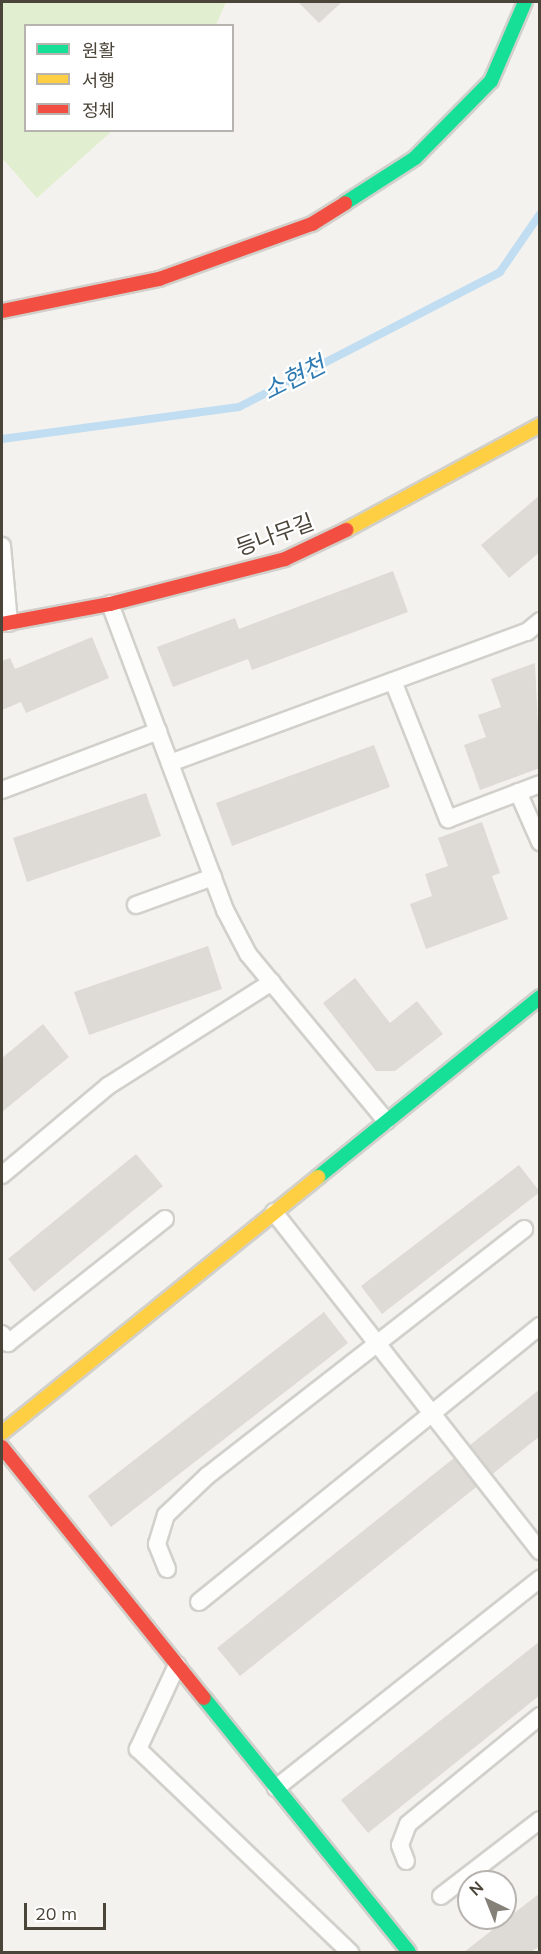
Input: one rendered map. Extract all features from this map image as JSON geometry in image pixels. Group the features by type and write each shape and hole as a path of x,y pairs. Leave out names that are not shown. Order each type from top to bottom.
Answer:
{"street":[{"path":"2,311 159,279 312,224 415,158 491,81 525,2"},
{"name":"등나무길","path":"5,624 110,604 285,559 385,512 540,425"},
{"path":"2,1433 540,997"},
{"path":"2,1447 409,1953"}],"lane":[{"path":"2,546 6,578 5,624"},
{"path":"110,604 213,877 248,954 386,1121"},
{"path":"170,763 527,632 540,621"},
{"path":"393,681 448,819 540,784"},
{"path":"2,790 158,732"},
{"path":"518,792 540,842"},
{"path":"136,905 213,877"},
{"path":"2,1175 108,1086 272,982"},
{"path":"274,1212 540,1551"},
{"path":"2,1334 8,1343 165,1219"},
{"path":"167,1569 157,1544 166,1515 524,1228"},
{"path":"200,1602 540,1326"},
{"path":"276,1788 540,1579"},
{"path":"177,1665 138,1749 350,1953"},
{"path":"406,1862 400,1845 408,1824 540,1716"},
{"path":"441,1896 540,1820"}],"green space":[{"path":"2,2 226,2 216,24 24,24 24,132 111,132 37,198 2,158"}],"building":[{"path":"298,2 342,2 319,23"},
{"path":"540,495 540,552 509,578 481,545"},
{"path":"393,571 408,612 252,670 248,659 173,687 157,647 235,618 239,629"},
{"path":"92,637 109,678 26,713 21,702 2,710 2,661 10,658 15,669"},
{"path":"535,663 540,768 480,790 464,745 486,737 478,715 501,707 491,679"},
{"path":"374,745 390,787 232,846 216,803"},
{"path":"146,793 161,836 27,882 13,838"},
{"path":"482,822 500,873 492,876 508,919 426,949 410,904 432,896 425,874 448,866 438,838"},
{"path":"208,946 222,989 89,1035 74,992"},
{"path":"355,978 390,1023 417,1001 443,1034 395,1071 376,1071 323,1003"},
{"path":"43,1024 69,1057 2,1112 2,1058"},
{"path":"136,1154 163,1186 34,1292 8,1259"},
{"path":"519,1165 540,1192 382,1314 361,1286"},
{"path":"324,1312 348,1343 111,1527 88,1496"},
{"path":"540,1389 540,1436 240,1676 217,1648"},
{"path":"540,1641 540,1695 368,1833 341,1800"},
{"path":"540,1893 540,1946 531,1952 464,1952 492,1930 517,1930 517,1911"}],"waterway":[{"name":"소현천","path":"2,439 239,407 500,272 540,214"}],"traffic: fast":[{"path":"345,203 415,158 491,81 525,2"},
{"path":"318,1177 540,997"},
{"path":"204,1698 409,1952"}],"traffic: slow":[{"path":"346,530 540,425"},
{"path":"2,1433 318,1177"}],"traffic: jam":[{"path":"2,311 159,279 312,224 345,203"},
{"path":"2,624 110,604 285,559 346,530"},
{"path":"2,1447 204,1698"}]}
